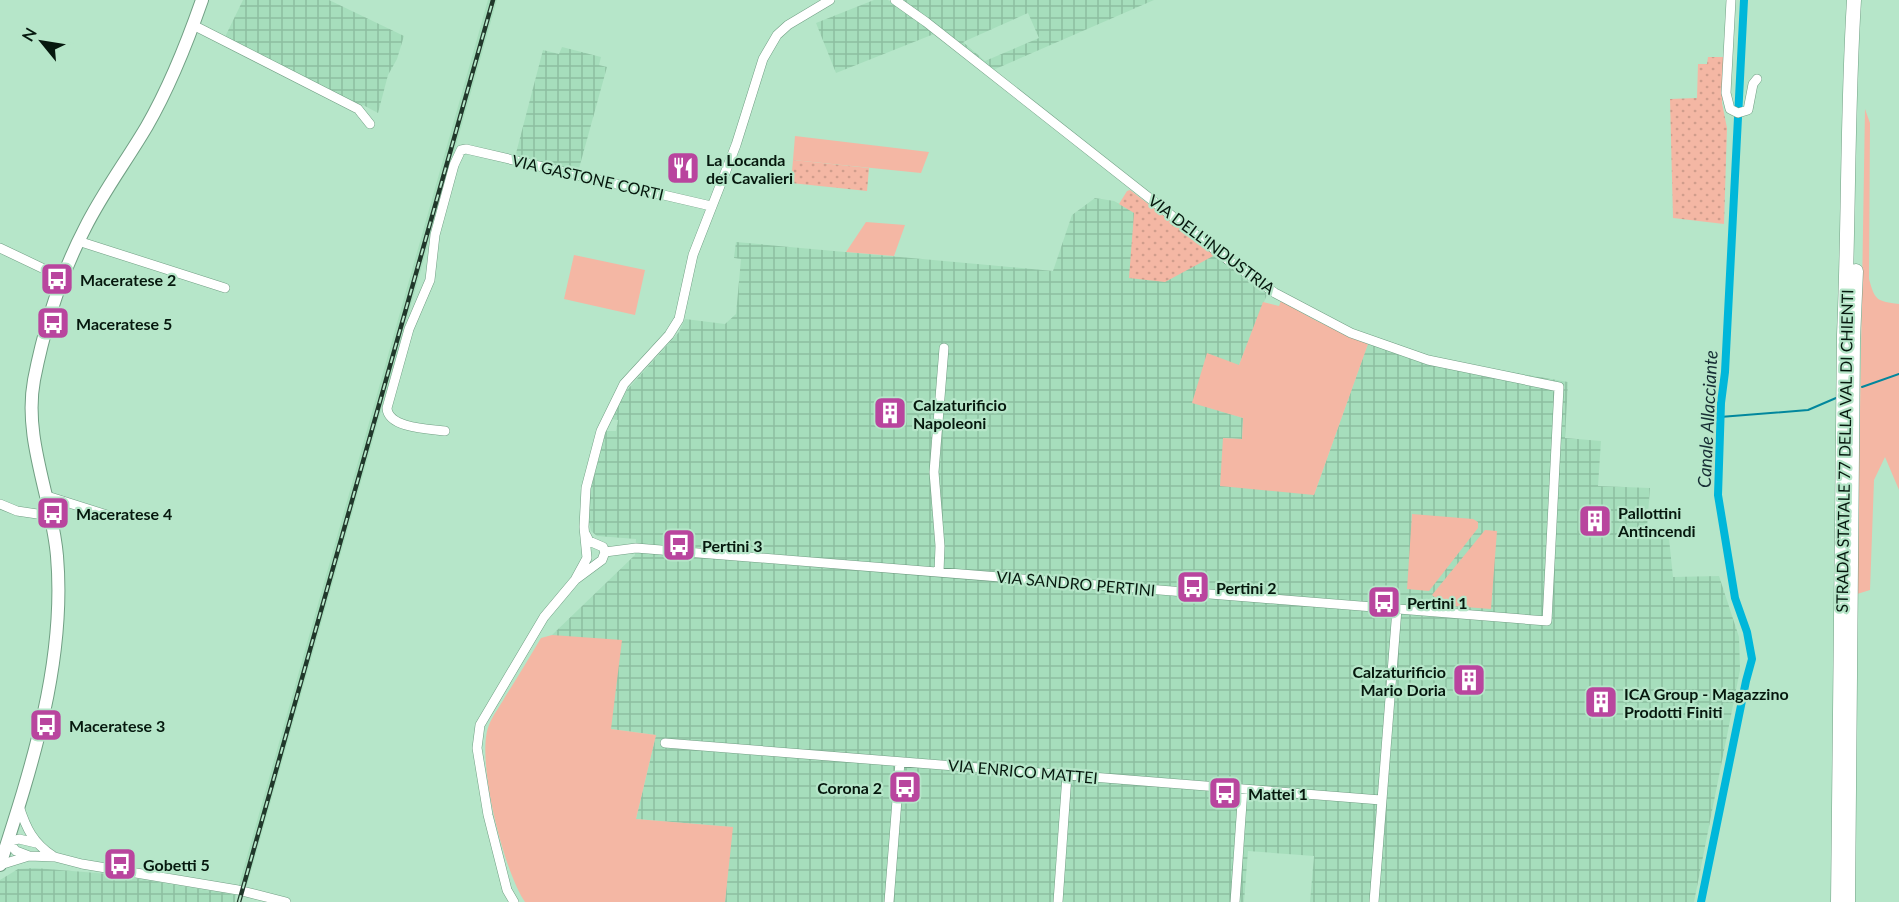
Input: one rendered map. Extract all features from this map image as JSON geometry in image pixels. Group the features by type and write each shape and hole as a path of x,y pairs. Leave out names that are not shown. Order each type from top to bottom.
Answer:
{"highway":[{"name":"STRADA STATALE 77 DELLA VAL DI CHIENTI","path":"1838,902 1846,585 1854,0"},
{"name":"STRADA STATALE 77 DELLA VAL DI CHIENTI","path":"1854,77 1863,0"},
{"name":"STRADA STATALE 77 DELLA VAL DI CHIENTI","path":"1845,633 1848,902"},
{"path":"1849,860 1853,902"}],"main road":[{"path":"0,865 6,835 19,806 38,738 52,665 59,599 57,554 51,516 32,431 31,398 40,355 63,278 78,241 164,96 202,0"}],"street":[{"path":"597,563 591,562 584,518 586,488 601,430 624,384 669,335 679,319 693,255 736,145 768,48 788,25 830,0"},
{"name":"VIA DELL'INDUSTRIA","path":"895,0 1228,260 1275,293 1351,333 1396,350 1461,368 1559,387 1546,621"},
{"path":"1731,0 1726,93 1730,109 1738,113 1744,112 1750,106 1751,90 1757,79"},
{"path":"193,25 358,109 370,124"},
{"name":"VIA GASTONE CORTI","path":"445,431 398,423 387,414 387,408 410,329 430,280 435,235 454,165 461,150 465,149 711,206"},
{"path":"78,241 225,288"},
{"path":"0,249 63,278"},
{"path":"939,572 940,546 934,472 944,348"},
{"path":"47,496 107,515"},
{"path":"0,504 17,511 51,516"},
{"path":"514,902 507,890 488,815 478,760 477,736 484,717 536,630 557,600 576,580 604,558 603,547 590,550"},
{"name":"VIA SANDRO PERTINI","path":"605,552 636,548 1546,621"},
{"path":"576,580 590,550"},
{"path":"1374,902 1397,609"},
{"name":"VIA ENRICO MATTEI","path":"665,743 1381,800"},
{"path":"889,902 900,762"},
{"path":"1058,902 1067,775"},
{"path":"1235,902 1244,789"},
{"path":"19,806 27,830 36,843 55,857"},
{"path":"6,835 36,843"},
{"path":"6,835 16,851 29,856 55,857 82,864 242,891 286,902"},
{"path":"0,865 29,856"}],"shaded area":[{"path":"243,0 329,0 404,36 397,59 388,75 378,113 363,105 358,109 223,41"},
{"path":"488,0 497,0 247,886 239,885"},
{"path":"874,0 888,0 894,4 903,0 1154,0 993,70 944,30 836,73 816,23","holes":["1028,13 1039,38 985,61 963,42"]},
{"path":"562,47 601,57 599,65 607,67 578,172 515,157 543,50 559,54"},
{"path":"1708,57 1724,57 1722,103 1727,128 1724,224 1673,218 1670,99 1697,98 1698,64 1707,64"},
{"path":"1865,109 1870,123 1869,279 1878,299 1899,304 1899,490 1885,457 1874,480 1870,590 1857,594"},
{"path":"795,136 929,152 921,173 793,160"},
{"path":"793,160 869,168 867,191 791,183"},
{"path":"1130,190 1215,255 1165,282 1129,278 1134,213 1119,204"},
{"path":"1095,198 1114,201 1215,255 1268,292 1239,365 1192,402 1243,418 1242,439 1223,438 1314,495 1371,335 1428,355 1461,363 1568,382 1565,438 1601,441 1598,486 1650,488 1647,528 1668,529 1673,577 1719,576 1739,637 1740,670 1694,902 1310,902 1314,856 1248,851 1244,902 725,902 732,827 636,819 656,735 611,729 552,635 635,555 636,539 597,536 591,531 588,519 591,487 606,431 616,431 618,420 610,419 627,390 679,332 685,319 725,324 736,314 741,259 734,258 736,242 1053,271 1072,215"},
{"path":"866,222 905,225 894,256 846,252"},
{"path":"574,255 645,270 635,315 564,299"},
{"path":"1281,301 1315,320 1368,344 1314,495 1220,486 1223,438 1242,439 1243,418 1192,403 1207,353 1239,365 1263,302 1279,306"},
{"path":"1412,514 1473,519 1478,522 1478,528 1429,591 1407,589"},
{"path":"1485,530 1497,531 1491,609 1439,605 1437,599 1432,595"},
{"path":"552,635 622,640 611,729 656,735 636,819 733,827 725,902 525,902 509,866 494,815 486,762 486,741 492,718 541,638"},
{"path":"35,868 109,874 236,895 235,902 0,902 0,880 18,869"}],"waterway":[{"name":"Canale Allacciante","path":"1701,902 1752,659 1747,632 1735,598 1718,495 1721,403 1725,372 1744,0"},
{"path":"1862,387 1899,374"},
{"path":"1720,417 1808,410 1836,398"}],"railway":[{"path":"239,902 493,0"}],"place":[{"name":"La Locanda dei Cavalieri","path":"683,168"},
{"name":"Maceratese 2","path":"57,279"},
{"name":"Maceratese 5","path":"53,323"},
{"name":"Calzaturificio Napoleoni","path":"890,413"},
{"name":"Maceratese 4","path":"53,513"},
{"name":"Pallottini Antincendi","path":"1595,521"},
{"name":"Pertini 3","path":"679,545"},
{"name":"Pertini 2","path":"1193,587"},
{"name":"Pertini 1","path":"1384,602"},
{"name":"Calzaturificio Mario Doria","path":"1469,680"},
{"name":"ICA Group - Magazzino Prodotti Finiti","path":"1601,702"},
{"name":"Maceratese 3","path":"46,725"},
{"name":"Corona 2","path":"905,787"},
{"name":"Mattei 1","path":"1225,793"},
{"name":"Gobetti 5","path":"120,864"}]}
